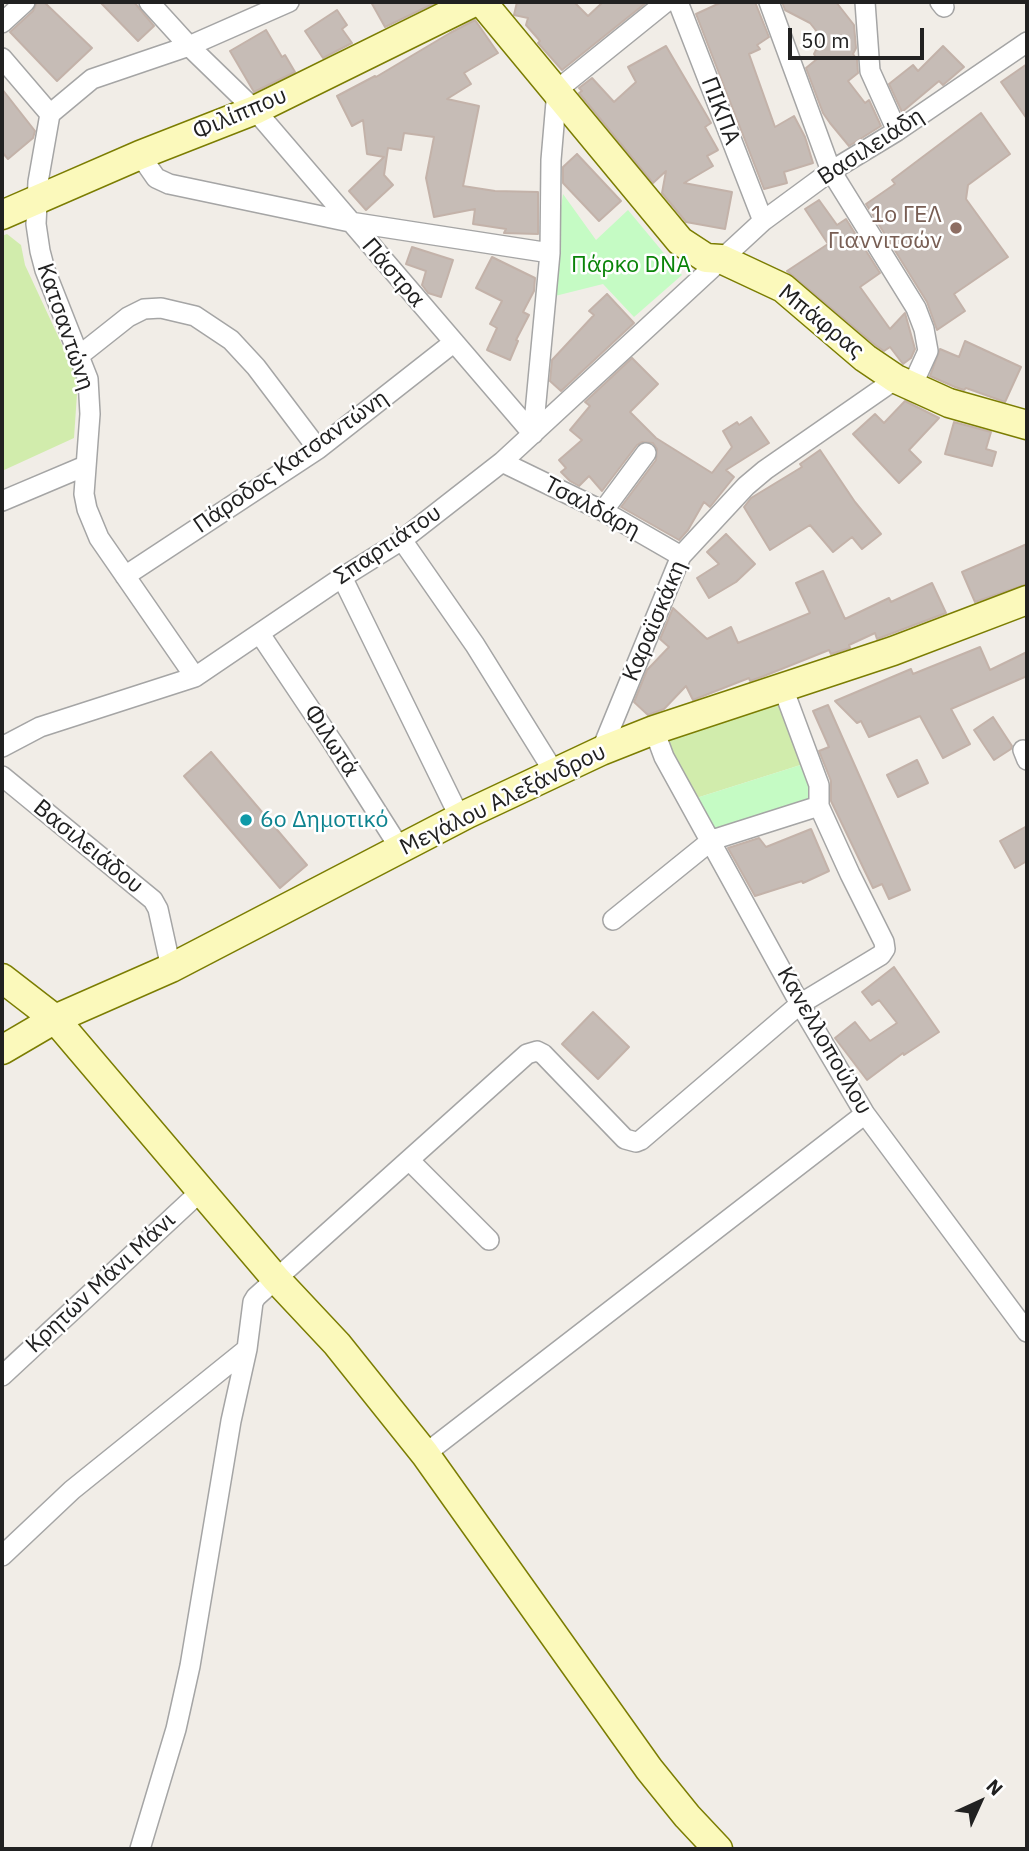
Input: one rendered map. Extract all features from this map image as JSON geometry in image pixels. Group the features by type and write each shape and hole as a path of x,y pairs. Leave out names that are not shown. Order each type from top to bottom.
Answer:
{"street":[{"path":"2,23 25,2"},
{"path":"149,2 189,46"},
{"path":"2,58 50,114 92,79 189,46 289,2"},
{"name":"Φιλίππου","path":"2,215 140,155 256,110 474,2"},
{"path":"533,434 550,253 551,160 557,90 666,2"},
{"name":"ΠΙΚΠΑ","path":"677,2 763,221"},
{"path":"769,2 831,171 916,307 924,329 928,351 904,382"},
{"path":"864,2 870,71 897,131"},
{"name":"Μπάφρας","path":"496,9 557,90 680,241 706,258 721,259 783,288 865,358 904,382 949,403 1027,425"},
{"name":"Βασιλειάδη","path":"721,259 763,221 831,171 897,131 1027,42"},
{"name":"Πάστρα","path":"189,46 256,110 533,434"},
{"name":"Κατσαντώνη","path":"50,114 35,201 40,251 88,379 90,397 84,494 92,524 195,677"},
{"path":"140,155 156,178 162,181 350,222 550,253"},
{"name":"Σπαρτιάτου","path":"2,747 40,727 195,677 342,577 402,540 502,462 721,259"},
{"path":"80,355 128,317 144,310 161,307 195,316 231,340 256,367 318,449"},
{"name":"Πάροδος Κατσαντώνη","path":"125,576 318,449 453,343"},
{"name":"Καραϊσκάκη","path":"601,751 681,556 746,486 765,470 904,382"},
{"path":"603,511 646,453"},
{"name":"Τσαλδάρη","path":"502,462 603,511 681,556"},
{"path":"2,501 85,466"},
{"path":"402,540 475,645 554,772"},
{"path":"342,577 460,818"},
{"name":"Μεγάλου Αλεξάνδρου","path":"2,1050 55,1018 172,968 460,818 601,751 654,730 929,638 1027,600"},
{"name":"Φιλωτά","path":"260,634 401,849"},
{"path":"140,1849 176,1729 190,1666 231,1421 247,1349 253,1302 261,1291 532,1051 543,1054 625,1139 636,1142 800,1004 881,955 885,949 819,806 819,785 783,688"},
{"name":"Κανελλοπούλου","path":"654,730 664,757 800,1004 865,1114 1027,1332"},
{"name":"Βασιλειάδου","path":"2,776 152,900 158,909 172,968"},
{"path":"613,920 712,840 819,806"},
{"path":"2,978 55,1018 276,1279 337,1344 425,1454 649,1769 718,1849"},
{"path":"425,1454 865,1114"},
{"path":"409,1160 489,1240"},
{"name":"Κρητών Μάνι Μάνι","path":"2,1376 201,1191"},
{"path":"2,1556 72,1490 247,1349"}],"green space":[{"name":"Πάρκο DNA","path":"563,194 596,240 628,210 682,275 634,317 603,284 547,298"},
{"path":"7,234 21,245 25,265 78,379 74,438 2,471 2,236"},
{"path":"783,688 810,762 690,800 654,730"},
{"path":"810,762 819,806 712,840 690,800"}],"building":[{"path":"37,2 44,2 92,48 57,81 10,32 33,11"},
{"path":"100,2 134,2 154,26 138,41"},
{"path":"371,2 437,2 385,27"},
{"path":"517,2 574,2 588,16 603,2 647,2 562,70 526,25 528,18 514,15"},
{"path":"722,2 755,2 769,37 757,45 760,49 749,54 775,127 794,116 805,137 813,163 784,172 787,183 764,189 696,14"},
{"path":"782,2 836,2 854,25 856,48 853,54 857,60 858,73 848,81 865,103 869,100 881,126 849,146 823,113 806,68 817,59 814,54 822,38 810,23 785,10"},
{"path":"337,10 347,25 342,29 352,43 323,58 305,31"},
{"path":"475,20 498,53 464,73 471,84 447,99 479,106 463,186 495,191 538,192 538,234 504,233 506,229 473,224 475,209 434,217 426,178 434,137 404,133 401,150 388,148 384,175 393,185 366,210 349,191 384,157 367,154 363,120 352,126 337,96 376,77"},
{"path":"266,30 282,57 285,55 295,72 254,92 230,51"},
{"path":"666,46 711,123 705,127 718,150 707,156 713,166 684,183 732,192 725,229 686,222 662,193 666,171 653,183 579,93 582,91 579,88 592,78 614,102 636,82 628,67"},
{"path":"943,46 964,67 943,85 939,81 902,112 889,84 913,65 918,71"},
{"path":"1027,64 1027,119 1001,82"},
{"path":"2,89 35,131 33,138 8,159 2,152"},
{"name":"1o ΓΕΛ Γιαννιτσών","path":"981,113 1010,154 968,185 966,199 1008,257 954,294 965,311 937,330 927,302 866,204 895,184 892,180"},
{"path":"577,154 621,201 599,221 563,183 563,167"},
{"path":"819,200 837,225 846,219 880,273 860,287 890,329 905,313 915,349 911,358 903,364 890,347 884,351 875,345 787,271 828,244 805,209"},
{"path":"412,247 453,260 441,297 428,293 422,285 426,271 406,264"},
{"path":"492,257 535,278 534,291 523,312 529,315 516,340 518,341 510,360 487,350 497,328 490,324 502,301 476,288"},
{"path":"607,294 634,323 561,391 550,381 552,360 594,315 589,311"},
{"path":"965,341 1021,367 1005,402 966,388 964,390 955,387 930,376 940,349 959,357"},
{"path":"632,358 658,384 630,412 656,438 712,473 732,447 723,431 737,422 739,425 751,417 769,443 726,470 734,477 710,507 704,502 679,540 621,507 656,460 657,449 653,443 642,442 637,445 602,491 589,476 579,486 561,472 566,468 559,460 582,440 570,430 590,406 585,402"},
{"path":"905,401 939,418 909,450 921,462 899,483 853,434 875,414 884,423"},
{"path":"954,422 991,432 986,449 996,452 992,466 945,454"},
{"path":"820,450 855,502 881,534 862,549 852,537 833,552 810,525 770,550 744,507 751,498 802,467 800,464"},
{"path":"726,534 755,564 736,582 709,598 697,578 719,564 707,552"},
{"path":"1027,544 1027,584 975,602 962,572"},
{"path":"823,571 845,619 889,598 891,602 932,583 946,613 877,639 875,633 849,645 850,648 831,654 829,650 693,700 686,686 664,709 648,715 634,702 647,670 669,647 660,639 673,608 707,639 731,627 738,643 810,613 796,583"},
{"path":"980,647 990,670 1027,652 1027,676 951,709 970,744 943,758 920,716 869,737 861,721 857,723 835,701 911,669 913,674"},
{"path":"828,705 910,890 889,899 882,884 873,888 831,801 831,781 819,751 829,747 813,711"},
{"path":"993,717 1012,746 994,760 974,730"},
{"name":"6ο Δημοτικό","path":"211,752 307,865 280,888 184,776"},
{"path":"917,760 928,783 898,797 887,775"},
{"path":"1027,826 1027,861 1015,868 1000,841"},
{"path":"811,829 829,871 803,883 802,881 755,896 728,848 759,838 766,847"},
{"path":"894,967 939,1032 904,1055 903,1053 867,1080 835,1038 855,1022 870,1041 897,1023 879,1000 872,1005 862,992"},
{"path":"593,1012 629,1047 598,1079 562,1044"}],"place":[{"name":"1o ΓΕΛ Γιαννιτσών","path":"956,228"},
{"name":"6ο Δημοτικό","path":"246,820"}]}
